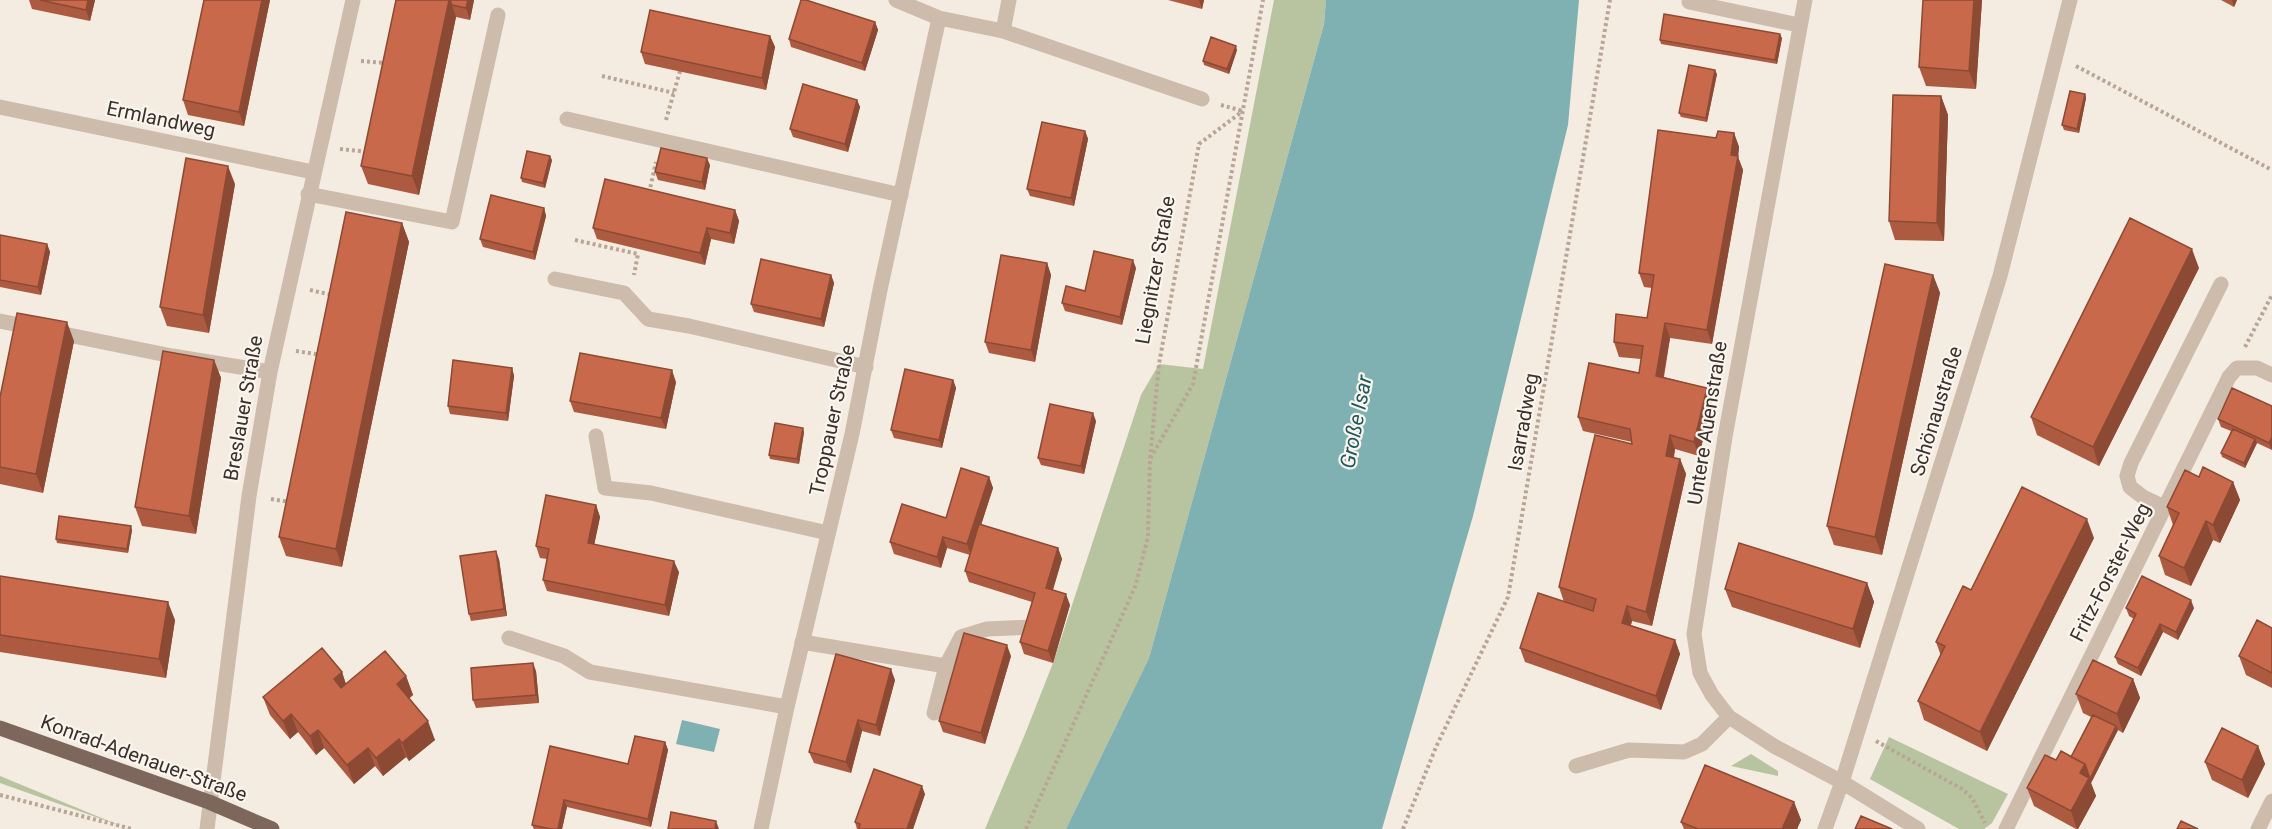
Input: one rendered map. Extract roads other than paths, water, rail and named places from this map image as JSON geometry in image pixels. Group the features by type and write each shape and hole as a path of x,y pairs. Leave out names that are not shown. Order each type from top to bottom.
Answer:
{"main road":[{"name":"Konrad-Adenauer-Straße","path":"0,728 209,802 272,829"}],"street":[{"name":"Breslauer Straße","path":"207,829 249,496 270,372 353,0"},
{"path":"896,0 939,18 1003,31 1202,99"},
{"path":"1003,31 1009,0"},
{"name":"Untere Auenstraße","path":"1804,0 1725,437 1694,634 1700,673 1728,717 1774,746 1842,782 1918,829"},
{"name":"Schönaustraße","path":"1825,829 1842,782 2000,276 2070,0"},
{"path":"1689,2 1799,25"},
{"path":"308,194 452,222 498,15"},
{"name":"Troppauer Straße","path":"761,829 866,367 879,290 939,18"},
{"name":"Ermlandweg","path":"0,107 313,172"},
{"path":"567,119 901,195"},
{"path":"555,279 624,293 648,320 689,326 866,367"},
{"path":"2166,508 2143,497 2130,487 2127,476 2131,463 2221,284"},
{"path":"0,321 172,356 270,372"},
{"name":"Fritz-Forster-Weg","path":"2006,829 2229,377 2237,368 2257,368 2272,375"},
{"path":"596,436 605,488 651,493 828,533"},
{"path":"934,713 946,666 961,637 987,629 1032,627"},
{"path":"509,638 564,656 590,672 787,707"},
{"path":"802,642 946,666"},
{"path":"1576,766 1629,750 1684,752 1702,744 1728,717"},
{"path":"2258,829 2272,801"}],"water":[{"name":"Große Isar","path":"1326,0 1579,0 1568,125 1473,516 1382,829 1066,829 1149,658 1324,24"},
{"path":"682,720 720,729 714,752 676,744"}]}
